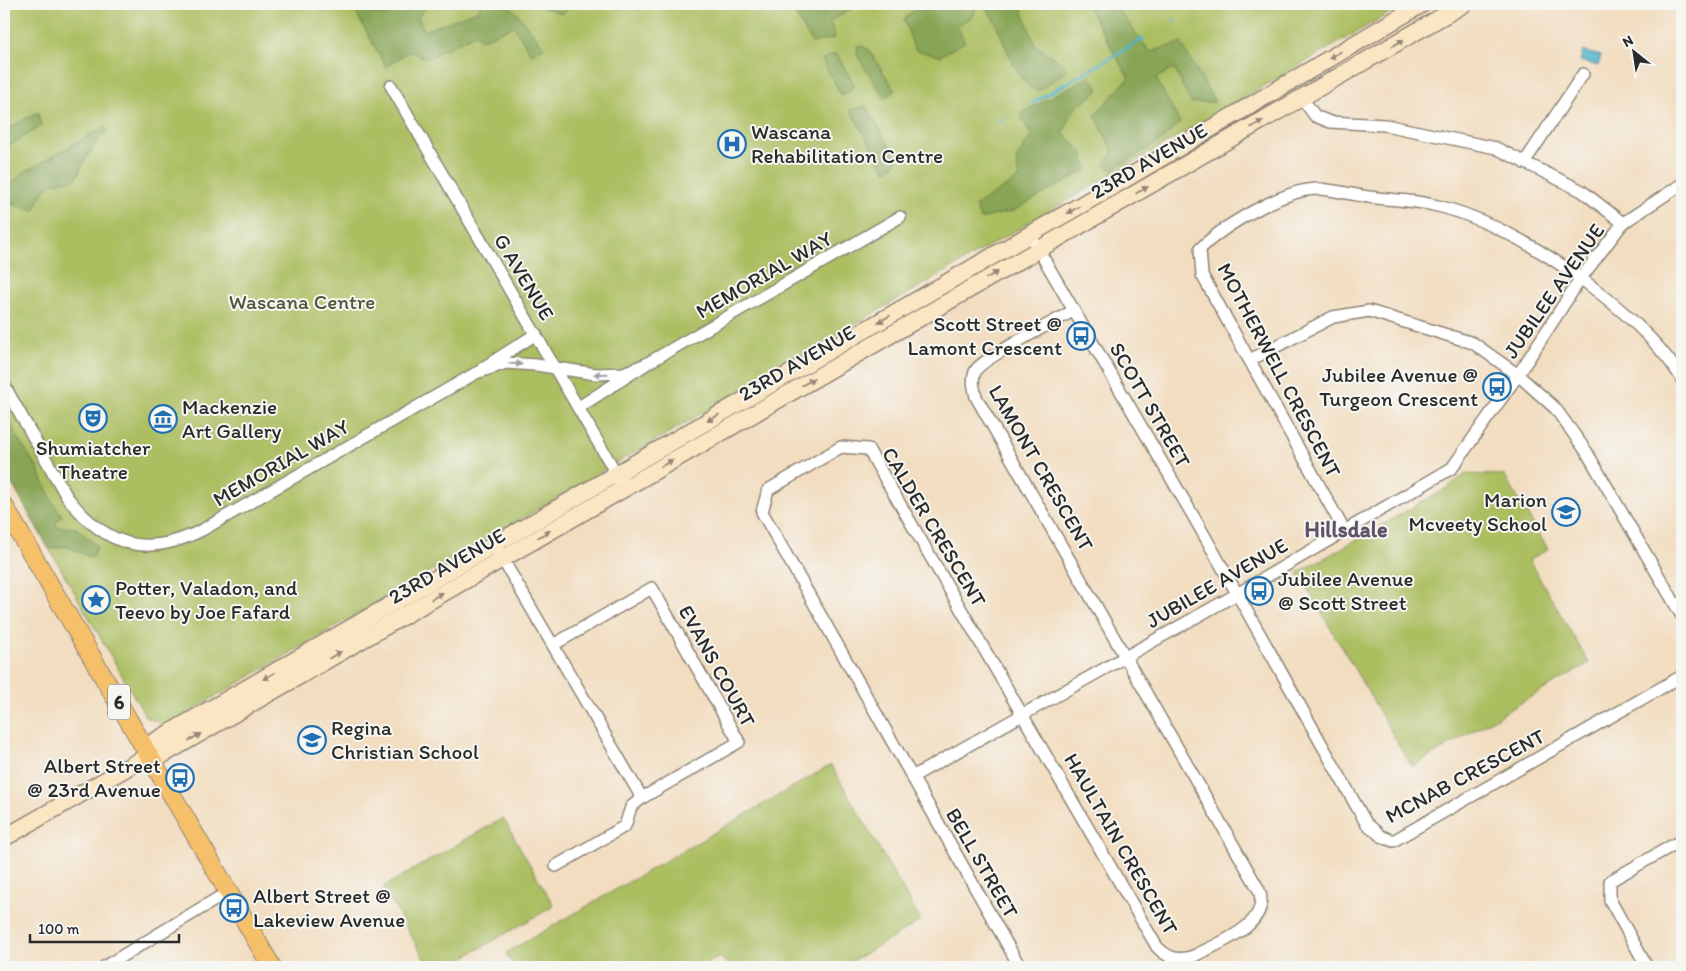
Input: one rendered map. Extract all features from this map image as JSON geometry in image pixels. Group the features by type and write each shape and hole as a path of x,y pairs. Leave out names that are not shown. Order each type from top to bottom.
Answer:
{"main road":[{"name":"23RD AVENUE","path":"5,834 149,754 1034,242 1422,4"},
{"name":"23RD AVENUE","path":"1034,242 1302,98 1464,4"},
{"name":"6","path":"4,506 9,528 149,754 272,967"}],"street":[{"path":"1524,163 1583,74"},
{"name":"G AVENUE","path":"391,86 621,481"},
{"path":"1302,98 1315,116 1330,122 1385,125 1496,148 1582,191 1623,223"},
{"name":"JUBILEE AVENUE","path":"912,777 1237,594 1452,468 1518,375 1581,278 1623,223 1681,187"},
{"name":"MOTHERWELL CRESCENT","path":"1344,530 1202,275 1200,249 1213,236 1284,196 1316,189 1433,205 1497,227 1581,278"},
{"name":"MEMORIAL WAY","path":"579,407 646,364 900,217"},
{"name":"SCOTT STREET","path":"1034,242 1237,594"},
{"path":"1581,278 1638,324 1682,380"},
{"name":"LAMONT CRESCENT","path":"1073,310 989,359 976,370 972,384 976,396 1127,656"},
{"path":"1250,360 1333,317 1369,312 1473,343 1518,375 1556,408 1586,451 1682,616"},
{"path":"476,373 499,355 536,334"},
{"name":"MEMORIAL WAY","path":"4,384 67,497 80,514 102,533 115,540 145,546 177,542 204,529 476,373 506,363 556,367 596,374 623,373 646,364"},
{"name":"CALDER CRESCENT","path":"912,777 762,512 768,490 841,447 868,450 1024,715"},
{"path":"498,552 642,798 631,807 625,826 556,866"},
{"name":"EVANS COURT","path":"552,645 652,588 739,742 642,798"},
{"name":"MCNAB CRESCENT","path":"1237,594 1366,823 1381,836 1393,841 1682,676"},
{"name":"HAULTAIN CRESCENT","path":"1024,715 1157,946 1173,959 1183,960 1194,956 1252,924 1259,915 1262,897 1127,656"},
{"name":"BELL STREET","path":"912,777 1020,967"},
{"path":"1647,967 1610,900 1610,881 1682,840"},
{"path":"104,967 228,892"}],"green space":[{"name":"Wascana Centre","path":"4,4 1405,4 165,726 146,717 4,470"},
{"path":"351,4 368,4 369,12 386,15 392,4 429,4 418,17 424,31 477,11 482,4 509,4 544,47 531,54 514,26 481,40 475,34 426,59 410,51 386,67"},
{"path":"543,4 572,4 563,14 542,7"},
{"path":"789,4 855,4 854,8 830,21 835,38 812,43"},
{"path":"921,4 978,4 973,16 957,26 965,42 939,56 915,50 904,19"},
{"path":"982,4 1020,4 1035,45 1059,61 1068,70 1038,91 1028,85 1014,65 990,13"},
{"path":"1086,4 1114,4 1150,52 1181,43 1215,102 1191,103 1174,68 1156,78 1180,123 1159,142 1112,170 1105,165 1113,152 1095,115 1129,78"},
{"path":"858,45 868,49 895,90 885,99 857,55"},
{"path":"836,53 855,86 842,96 822,60"},
{"path":"1090,76 1099,90 1075,108 1063,133 1081,151 1088,169 1013,211 980,219 975,206 1019,178 1016,159 1031,136 1020,114"},
{"path":"866,106 898,161 886,172 850,110"},
{"path":"38,112 41,126 4,149 4,131"},
{"path":"104,127 107,130 89,153 75,180 58,182 48,187 41,196 34,211 12,204 5,191 21,174"},
{"path":"4,409 18,439 37,467 51,499 62,516 55,524 59,527 76,528 97,546 92,558 66,546 49,549 4,470"},
{"path":"1466,474 1504,475 1548,549 1529,560 1589,663 1412,767 1298,573 1445,489"},
{"path":"831,765 921,921 842,967 731,967 720,957 701,967 514,967 506,953"},
{"path":"503,818 554,906 447,967 429,967 383,887"}],"water":[{"path":"1583,51 1601,56 1598,66 1580,61"}],"waterway":[{"path":"1032,103 1143,39"},
{"path":"1000,121 1004,119"}],"place":[{"name":"Wascana Rehabilitation Centre","path":"732,144"},
{"name":"Scott Street @ Lamont Crescent","path":"1081,336"},
{"name":"Jubilee Avenue @ Turgeon Crescent","path":"1497,387"},
{"name":"Shumiatcher Theatre","path":"93,418"},
{"name":"Mackenzie Art Gallery","path":"163,419"},
{"name":"Marion Mcveety School","path":"1566,512"},
{"name":"Jubilee Avenue @ Scott Street","path":"1259,591"},
{"name":"Potter, Valadon, and Teevo by Joe Fafard","path":"96,600"},
{"name":"Regina Christian School","path":"312,740"},
{"name":"Albert Street @ 23rd Avenue","path":"180,778"},
{"name":"Albert Street @ Lakeview Avenue","path":"234,908"}],"district":[{"name":"Hillsdale","path":"1346,529"}]}
